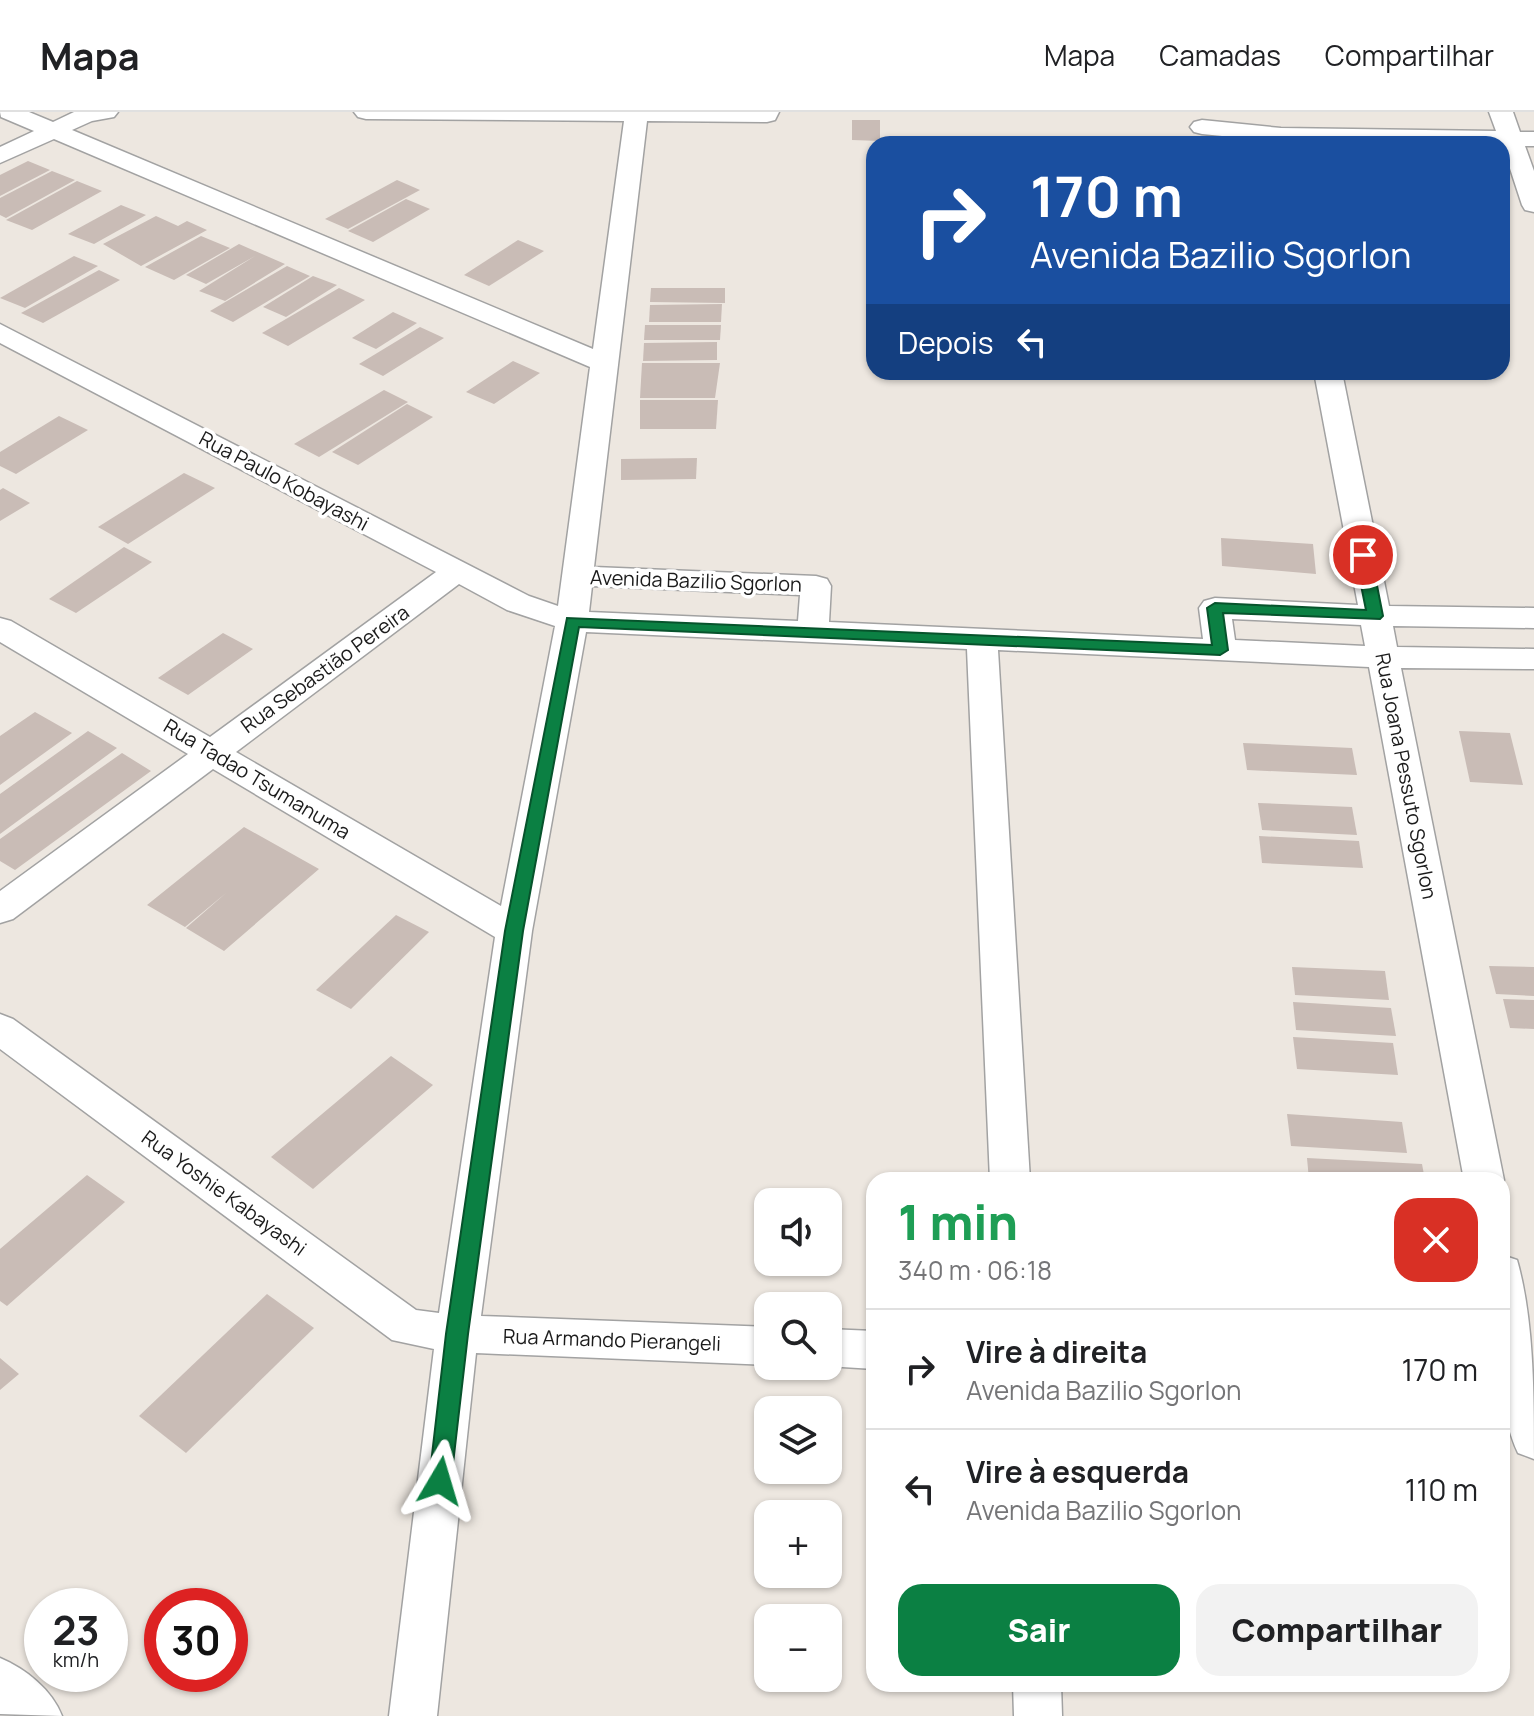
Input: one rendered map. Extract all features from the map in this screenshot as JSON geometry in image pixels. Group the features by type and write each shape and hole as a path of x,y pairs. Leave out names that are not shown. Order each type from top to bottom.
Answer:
{"street":[{"path":"9,112 604,363"},
{"path":"0,156 86,115 106,112"},
{"path":"366,112 767,115 767,112"},
{"path":"1501,112 1522,138 1534,205"},
{"path":"413,1716 457,1334 514,931 572,621 636,114"},
{"path":"1202,127 1462,136"},
{"name":"Rua Paulo Kobayashi","path":"0,332 518,603 572,621"},
{"name":"Rua Joana Pessuto Sgorlon","path":"1330,380 1482,1172"},
{"name":"Rua Sebastião Pereira","path":"0,910 457,571"},
{"name":"Avenida Bazilio Sgorlon","path":"578,576 816,586 813,633"},
{"path":"1220,650 1215,608 1375,616 1534,618"},
{"path":"572,621 1383,657 1534,659"},
{"name":"Rua Tadao Tsumanuma","path":"0,628 514,931"},
{"path":"982,640 1010,1172"},
{"name":"Rua Yoshie Kabayashi","path":"0,1029 407,1327 457,1334"},
{"path":"1510,1323 1520,1386 1534,1439"},
{"name":"Rua Armando Pierangeli","path":"457,1334 754,1345"},
{"path":"842,1349 866,1350"},
{"path":"0,1682 38,1716"},
{"path":"1037,1692 1038,1716"}],"building":[{"path":"852,120 880,120 880,136 866,136 866,140 852,140"},
{"path":"28,161 50,170 0,196 0,175"},
{"path":"52,171 75,180 6,218 0,215 0,198"},
{"path":"397,180 420,190 348,229 325,219"},
{"path":"77,181 102,191 32,230 6,220"},
{"path":"406,199 430,209 373,242 348,231"},
{"path":"121,205 146,215 94,244 68,234"},
{"path":"156,216 178,226 187,221 207,230 141,266 103,244"},
{"path":"201,236 230,248 174,280 145,267"},
{"path":"518,240 544,251 489,286 464,275"},
{"path":"239,244 285,264 225,301 199,291 255,256 206,284 186,275"},
{"path":"74,256 98,266 25,308 0,298"},
{"path":"287,266 310,276 233,322 210,311"},
{"path":"99,270 120,280 43,323 21,313"},
{"path":"313,276 337,285 286,317 263,307"},
{"path":"339,288 365,300 288,346 262,333"},
{"path":"651,288 725,288 725,303 650,302"},
{"path":"722,304 721,322 649,322 650,305"},
{"path":"393,312 417,323 376,349 352,338"},
{"path":"645,325 721,325 720,340 644,340"},
{"path":"420,327 444,338 383,376 359,364"},
{"path":"717,342 717,360 643,361 644,343"},
{"path":"513,361 540,373 494,404 466,392"},
{"path":"642,363 720,363 715,398 640,398"},
{"path":"384,390 408,402 319,457 294,444"},
{"path":"640,400 718,400 716,429 640,429"},
{"path":"407,404 433,417 358,465 332,452"},
{"path":"59,416 88,430 16,474 0,466 0,452"},
{"path":"697,458 696,479 621,480 621,459"},
{"path":"184,473 215,488 128,544 98,527"},
{"path":"3,488 30,503 0,521 0,490"},
{"path":"1221,538 1313,544 1316,574 1222,566"},
{"path":"124,547 152,562 76,613 49,599"},
{"path":"223,633 253,649 188,695 158,678"},
{"path":"35,712 72,733 0,785 0,736"},
{"path":"88,731 117,748 0,834 0,794"},
{"path":"1459,731 1510,733 1523,785 1470,782"},
{"path":"1243,743 1352,748 1357,775 1247,770"},
{"path":"122,753 151,771 15,870 0,861 0,839"},
{"path":"1258,803 1352,807 1357,835 1262,830"},
{"path":"244,827 319,869 224,951 186,928 226,893 185,927 147,905"},
{"path":"1259,836 1359,841 1363,868 1262,863"},
{"path":"396,915 429,932 351,1009 316,990"},
{"path":"1489,966 1534,967 1534,996 1496,994"},
{"path":"1292,967 1385,971 1389,1000 1295,995"},
{"path":"1503,999 1534,1000 1534,1029 1510,1028"},
{"path":"1293,1002 1391,1008 1396,1036 1296,1030"},
{"path":"1293,1037 1393,1043 1398,1075 1297,1069"},
{"path":"391,1056 433,1085 313,1189 271,1157"},
{"path":"1287,1114 1402,1122 1407,1153 1291,1146"},
{"path":"1307,1158 1422,1164 1424,1172 1308,1172"},
{"path":"87,1175 125,1202 7,1306 0,1301 0,1249"},
{"path":"267,1294 314,1328 186,1453 139,1416"},
{"path":"0,1358 19,1374 0,1390"}],"route":[{"path":"440,1481 457,1334 514,931 572,621 1220,650 1215,608 1375,616 1363,555"}]}
